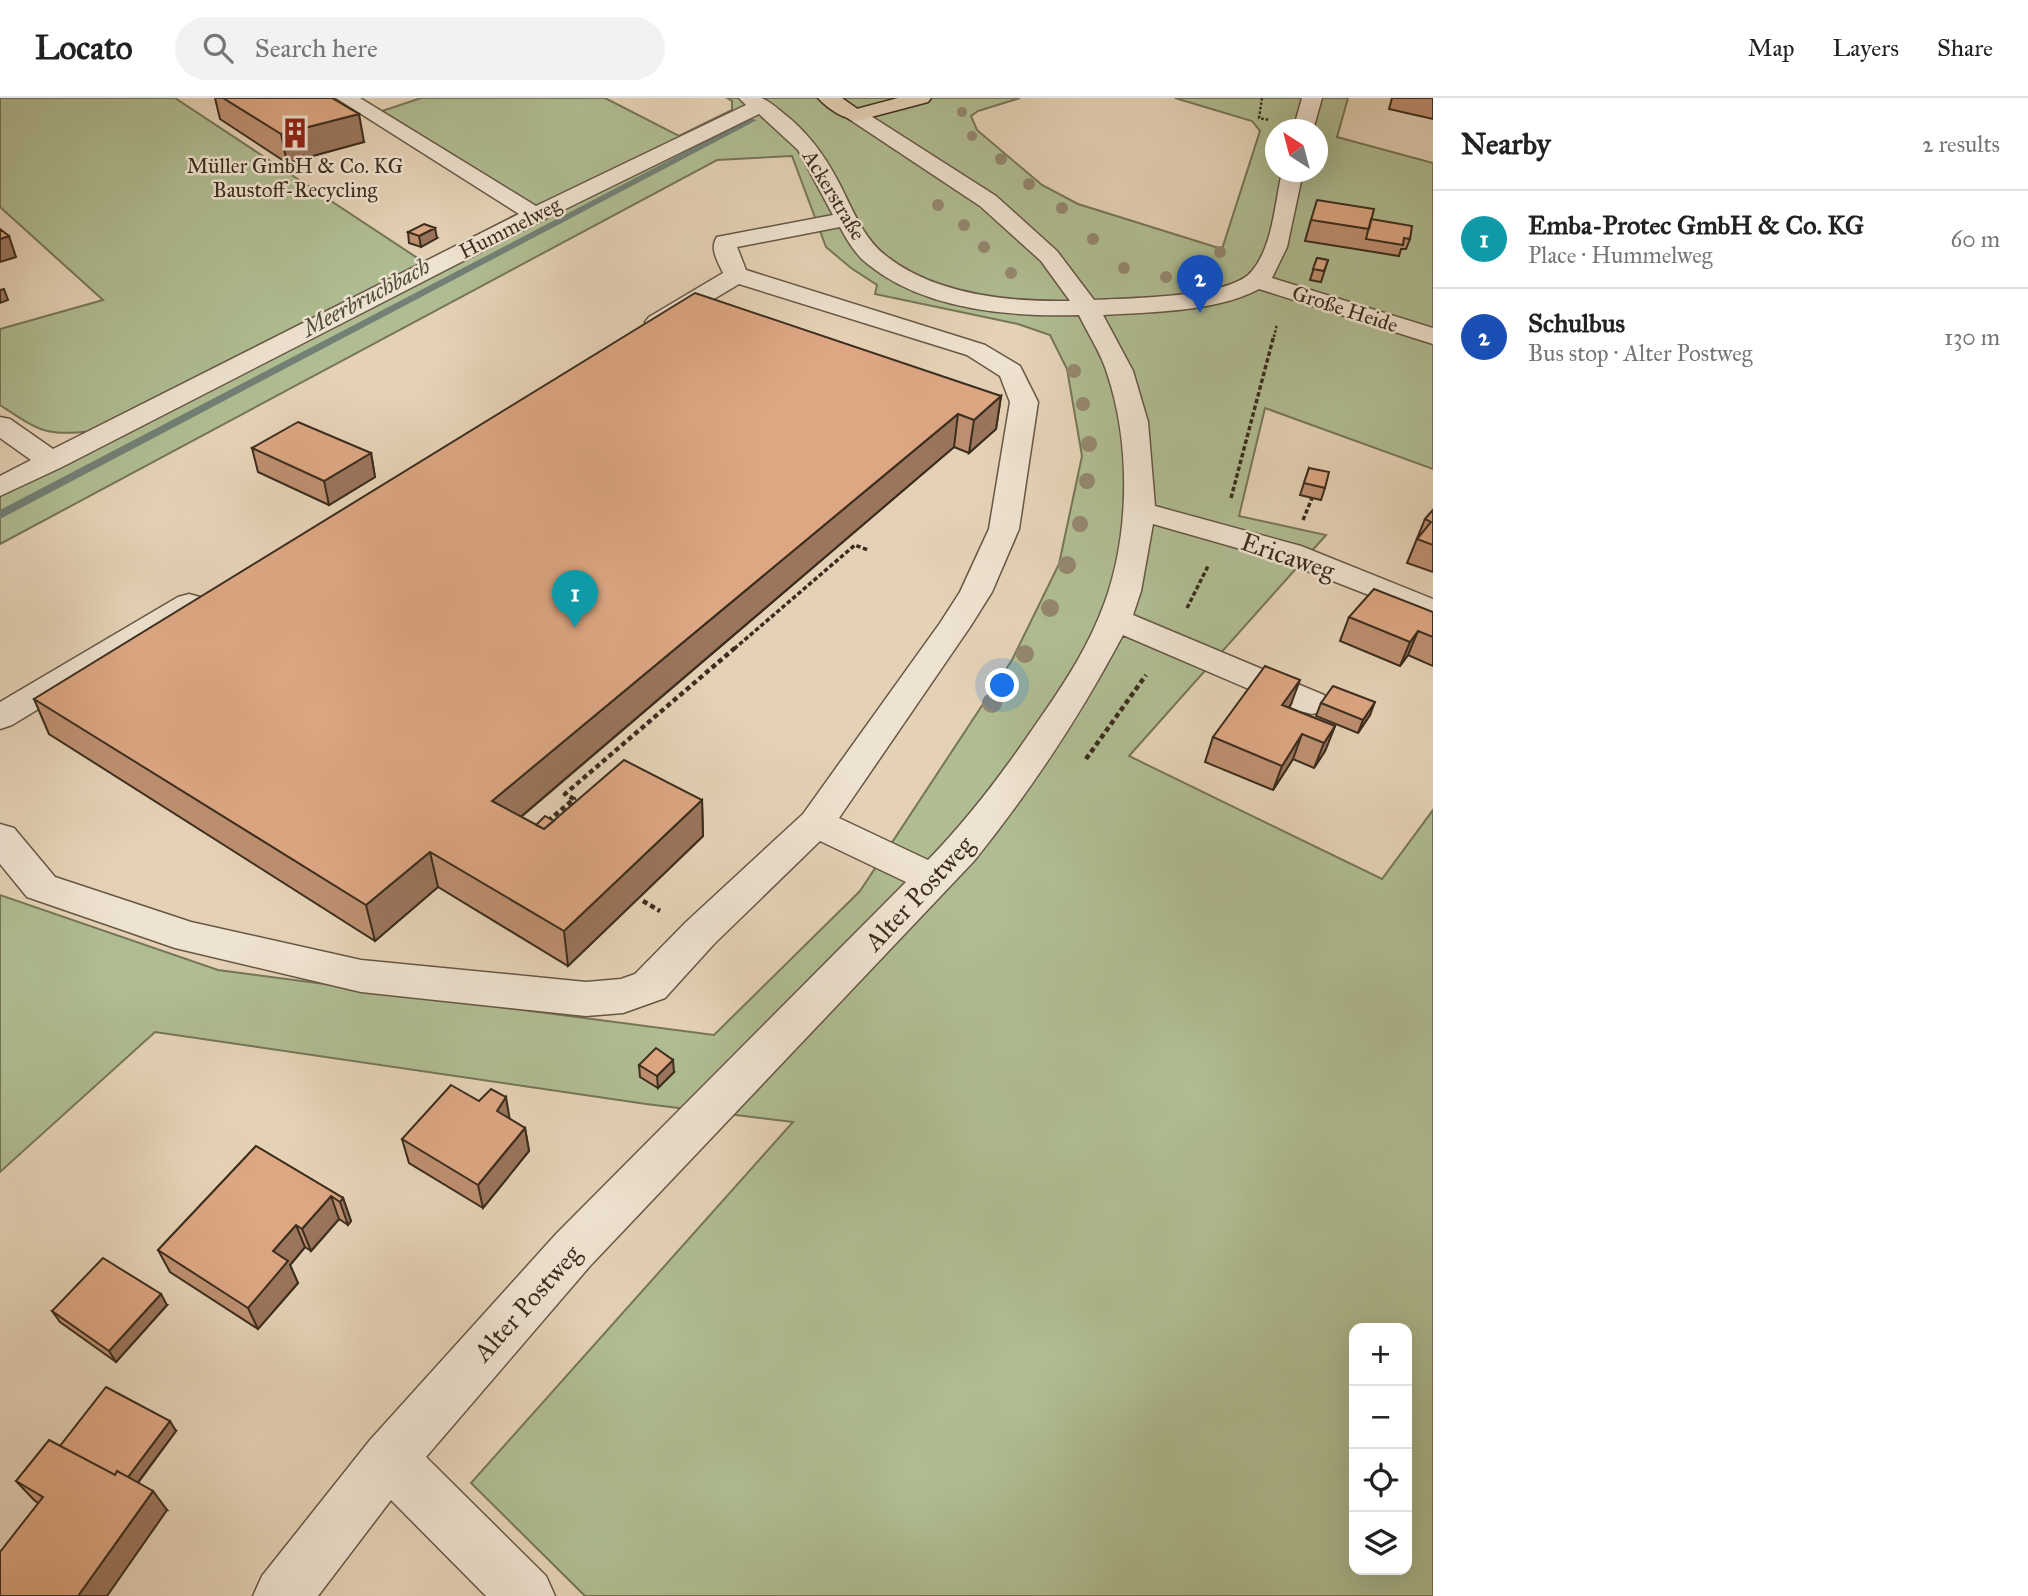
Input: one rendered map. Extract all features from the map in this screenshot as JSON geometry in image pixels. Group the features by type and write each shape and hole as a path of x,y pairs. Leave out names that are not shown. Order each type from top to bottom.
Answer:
{"main road":[{"path":"828,98 856,115 921,98"}],"street":[{"path":"346,98 536,215"},
{"path":"1306,119 1312,98"},
{"name":"Hummelweg","path":"0,487 754,102"},
{"name":"Ackerstraße","path":"754,102 793,131 811,153 847,219 876,259 923,285 954,296 995,304 1088,309"},
{"name":"Alter Postweg","path":"282,1596 389,1459 573,1250 934,879 1009,792 1072,698 1115,619 1125,591 1140,511 1134,422 1120,371 1088,309 1049,256 988,201 856,115"},
{"path":"1088,309 1179,302 1218,294 1257,281 1267,268 1273,251 1290,182"},
{"path":"0,838 41,887 190,937 361,976 586,999 623,996 650,986 700,933 816,823 883,731 976,592 1004,529 1024,402 1011,372 976,350 736,275 726,254 725,242 847,219"},
{"path":"629,339 736,275"},
{"name":"Große Heide","path":"1257,281 1433,337"},
{"path":"0,425 52,461"},
{"name":"Ericaweg","path":"1140,511 1290,553 1433,610"},
{"path":"0,717 214,589"},
{"path":"1115,619 1312,703"},
{"path":"816,823 934,879"},
{"path":"389,1459 526,1596"}],"path":[{"path":"1259,118 1262,98"},
{"path":"542,826 574,799 565,794 845,553 855,545 868,550"}],"green space":[{"path":"0,98 175,98 425,263 534,205 382,111 421,98 605,98 679,136 732,110 732,101 727,98 1020,98 978,111 971,116 977,130 1042,185 1078,204 1222,249 1260,131 1252,121 1175,98 1348,98 1337,137 1433,163 1433,469 1265,408 1239,516 1326,535 1129,756 1382,879 1433,810 1433,1596 585,1596 471,1483 793,1122 646,1104 155,1032 0,1172 0,895 218,970 714,1035 860,891 1012,660 1059,564 1082,456 1067,369 1050,335 1018,324 875,294 877,285 826,247 792,156 717,160 0,544 0,480 94,431 64,433 44,430 0,405 0,329 103,300 0,207"}],"building":[{"path":"223,98 332,98 359,114 281,134"},
{"path":"1317,200 1374,209 1369,229 1311,220"},
{"path":"1371,219 1412,226 1410,239 1404,238 1403,245 1366,239"},
{"path":"424,224 435,228 419,236 408,232"},
{"path":"0,229 9,236 0,239"},
{"path":"1317,258 1328,260 1324,271 1313,269"},
{"path":"695,293 1001,396 974,420 958,414 492,801 544,829 624,760 702,800 564,931 430,852 366,905 34,699"},
{"path":"298,422 371,453 324,481 252,448"},
{"path":"1309,468 1329,472 1325,488 1304,483"},
{"path":"1433,510 1433,545 1417,539 1431,522 1425,519"},
{"path":"1374,589 1433,612 1433,637 1418,631 1410,642 1349,617"},
{"path":"1265,666 1300,680 1282,705 1335,726 1324,743 1302,734 1282,766 1213,737"},
{"path":"1333,686 1375,702 1363,720 1321,703"},
{"path":"545,816 554,821 544,829 536,825"},
{"path":"656,1048 673,1060 657,1076 639,1065"},
{"path":"451,1085 479,1101 491,1089 506,1097 497,1111 525,1128 478,1185 402,1139"},
{"path":"256,1146 343,1198 340,1202 331,1196 302,1229 296,1225 273,1251 288,1261 248,1308 158,1250"},
{"path":"103,1258 161,1294 109,1351 52,1311"},
{"path":"106,1387 170,1421 128,1477 117,1471 115,1475 60,1446"},
{"path":"49,1440 115,1475 117,1471 153,1491 78,1596 0,1596 0,1552 43,1497 16,1481"}],"waterway":[{"name":"Meerbruchbach","path":"0,515 753,120"}],"place":[{"name":"Müller GmbH & Co. KG Baustoff-Recycling","path":"295,133"},
{"name":"Schulbus","path":"1200,313"},
{"name":"Emba-Protec GmbH & Co. KG","path":"575,628"}]}
